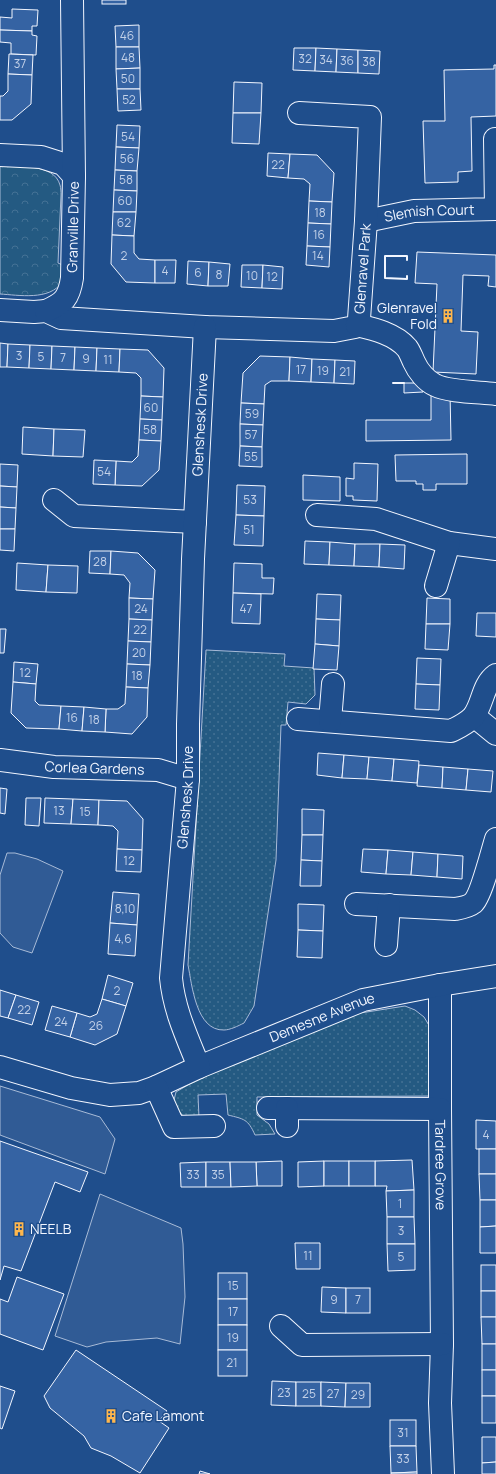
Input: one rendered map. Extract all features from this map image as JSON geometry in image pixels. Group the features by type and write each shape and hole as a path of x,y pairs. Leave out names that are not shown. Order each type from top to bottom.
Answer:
{"street":[{"name":"Granville Drive","path":"46,311 60,305 69,293 72,278 74,130 72,0"},
{"name":"Glenravel Park","path":"0,310 34,312 46,311 61,318 205,327 334,331 355,327 360,319 370,117 299,113"},
{"path":"41,157 60,144 74,130"},
{"name":"Slemish Court","path":"366,221 414,211 496,209 495,139"},
{"path":"0,155 41,157 63,164 74,176"},
{"path":"69,293 85,311 98,320"},
{"path":"357,325 379,331 400,341 408,349 414,364 420,372 435,385 448,389 496,394"},
{"name":"Glenshesk Drive","path":"199,1067 182,1027 176,1006 172,978 188,779 188,716 195,522 205,327"},
{"path":"54,500 74,516 195,522"},
{"path":"317,515 376,519 449,542 496,549"},
{"path":"436,586 449,542"},
{"path":"298,719 451,731 462,726 474,716 490,680 496,675"},
{"path":"330,721 333,684"},
{"path":"474,716 496,734"},
{"name":"Corlea Gardens","path":"0,760 54,767 158,770 188,779"},
{"path":"356,904 455,910 464,908 473,903 478,894 496,839"},
{"path":"386,945 389,905"},
{"name":"Demesne Avenue","path":"0,1067 71,1088 110,1095 139,1093 363,1000 496,976"},
{"name":"Tardree Grove","path":"440,985 442,1344 440,1403 443,1474"},
{"path":"156,1087 174,1127 214,1126"},
{"path":"281,1114 440,1108"},
{"path":"281,1326 302,1345 442,1344"}],"green space":[{"path":"0,166 25,167 43,170 51,173 60,185 61,195 58,263 67,267 62,282 57,288 50,292 33,296 0,294"},
{"path":"206,650 285,654 284,666 314,668 315,695 306,704 288,702 286,725 281,725 276,860 254,1006 244,1023 231,1029 224,1030 215,1028 207,1023 201,1015 194,995 188,965"},
{"path":"405,1006 415,1010 424,1017 430,1027 430,1096 257,1097 257,1115 269,1124 275,1134 255,1135 245,1120 228,1115 226,1094 198,1095 199,1118 184,1117 173,1104 176,1092 213,1070 354,1014"}],"shaded area":[{"path":"7,853 15,853 37,859 63,871 32,953 13,947 0,933 0,875"},
{"path":"0,1086 100,1117 115,1139 105,1174 0,1135"},
{"path":"100,1194 181,1228 185,1297 180,1344 157,1338 106,1342 87,1347 55,1336"}],"building":[{"path":"102,0 126,0 126,4 102,4"},
{"path":"12,9 38,10 37,26 32,26 32,31 0,30 0,17 12,18"},
{"path":"139,25 139,47 116,47 115,26"},
{"path":"0,30 32,31 32,35 37,36 36,55 11,54 11,43 0,42"},
{"path":"116,47 139,47 140,68 116,69"},
{"path":"294,48 316,48 315,71 293,70"},
{"path":"316,48 337,49 336,72 315,71"},
{"path":"337,49 358,50 358,73 336,72"},
{"path":"358,50 380,51 379,74 358,73"},
{"path":"9,54 33,55 32,75 8,74"},
{"path":"494,65 496,65 496,116 471,117 472,171 458,172 458,182 425,183 423,121 445,121 444,70 494,69"},
{"path":"140,68 140,89 117,89 116,69"},
{"path":"8,74 32,75 31,104 12,120 0,120 0,96 3,96 8,91"},
{"path":"234,82 262,83 261,113 233,113"},
{"path":"117,89 140,89 141,110 118,111"},
{"path":"233,113 261,113 259,144 232,143"},
{"path":"117,125 140,126 139,148 116,147"},
{"path":"116,147 139,148 137,171 115,170"},
{"path":"268,153 290,154 288,178 267,176"},
{"path":"290,154 317,155 334,173 332,202 309,201 310,184 304,179 288,178"},
{"path":"115,170 137,171 137,191 114,190"},
{"path":"114,190 137,191 136,212 113,212"},
{"path":"309,201 332,202 331,224 308,223"},
{"path":"113,212 136,212 134,236 112,235"},
{"path":"308,223 331,224 330,247 307,246"},
{"path":"112,235 134,236 134,253 139,259 155,260 155,283 126,282 111,264"},
{"path":"307,246 330,247 329,267 306,265"},
{"name":"Glenravel Fold","path":"417,252 496,255 496,287 488,286 489,276 463,275 461,331 478,332 476,374 433,372 437,284 415,283"},
{"path":"155,260 176,260 175,283 155,283"},
{"path":"188,261 209,262 208,286 187,284"},
{"path":"209,262 230,264 228,286 208,286"},
{"path":"242,265 263,265 262,288 241,287"},
{"path":"263,265 283,267 282,289 262,288"},
{"path":"0,343 8,344 7,367 0,367"},
{"path":"8,344 30,345 29,368 7,367"},
{"path":"30,345 52,346 51,369 29,368"},
{"path":"52,346 75,347 74,370 51,369"},
{"path":"75,347 97,348 96,371 74,370"},
{"path":"97,348 120,349 119,372 96,371"},
{"path":"120,349 148,350 164,368 163,397 141,396 141,378 136,373 119,372"},
{"path":"260,356 290,357 289,381 271,381 265,385 264,404 241,403 243,373"},
{"path":"290,357 312,359 311,382 289,381"},
{"path":"312,359 335,360 334,383 311,382"},
{"path":"335,360 355,361 354,384 334,383"},
{"path":"404,383 423,383 423,392 404,393"},
{"path":"431,393 450,393 451,440 366,441 366,420 431,420"},
{"path":"141,396 163,397 162,420 140,419"},
{"path":"241,403 264,404 263,425 240,424"},
{"path":"140,419 162,420 161,441 139,440"},
{"path":"240,424 263,425 262,447 240,446"},
{"path":"23,427 54,429 53,456 22,454"},
{"path":"54,429 85,430 83,457 53,456"},
{"path":"139,440 161,441 159,470 142,486 115,485 116,461 132,462 138,456"},
{"path":"240,446 262,447 262,467 239,466"},
{"path":"467,454 467,484 436,484 436,490 423,490 423,484 416,484 416,481 396,481 395,455"},
{"path":"94,460 116,461 115,485 93,484"},
{"path":"354,463 378,464 377,501 353,500 353,496 346,496 346,478 354,479"},
{"path":"0,464 18,465 17,487 0,486"},
{"path":"303,475 340,477 340,501 303,500"},
{"path":"237,485 265,486 264,516 236,515"},
{"path":"0,486 17,487 16,508 0,507"},
{"path":"0,507 16,508 15,529 0,529"},
{"path":"236,515 264,516 263,546 234,545"},
{"path":"0,529 15,529 14,551 0,550"},
{"path":"305,541 330,542 329,565 304,564"},
{"path":"330,542 355,544 354,566 329,565"},
{"path":"355,544 380,544 379,567 354,566"},
{"path":"380,544 405,545 404,569 379,567"},
{"path":"90,551 111,551 110,574 89,573"},
{"path":"111,551 138,553 155,570 153,599 129,598 130,583 124,575 110,574"},
{"path":"17,563 48,565 46,592 16,590"},
{"path":"234,563 262,564 262,578 274,578 273,594 233,593"},
{"path":"48,565 78,566 77,593 46,592"},
{"path":"233,593 261,594 260,624 232,623"},
{"path":"317,594 341,595 340,620 316,619"},
{"path":"129,598 153,599 152,620 129,619"},
{"path":"427,598 450,599 450,624 426,624"},
{"path":"477,613 496,613 496,637 476,636"},
{"path":"129,619 152,620 151,642 128,641"},
{"path":"316,619 340,620 339,646 315,644"},
{"path":"426,624 450,624 448,650 425,649"},
{"path":"0,629 6,629 4,653 0,653"},
{"path":"128,641 151,642 150,665 127,664"},
{"path":"315,644 339,646 337,670 313,669"},
{"path":"417,658 441,659 440,685 416,684"},
{"path":"14,662 38,664 36,684 13,682"},
{"path":"127,664 150,665 148,688 126,687"},
{"path":"13,682 36,684 35,701 39,705 61,706 59,729 26,728 11,713"},
{"path":"416,684 440,685 439,710 415,709"},
{"path":"126,687 148,688 147,717 132,734 105,732 106,709 118,709 125,704"},
{"path":"61,706 84,707 82,731 59,729"},
{"path":"84,707 106,709 105,732 82,731"},
{"path":"318,753 344,755 342,778 317,775"},
{"path":"344,755 369,757 367,779 342,778"},
{"path":"369,757 394,759 392,781 367,779"},
{"path":"394,759 419,761 417,783 392,781"},
{"path":"419,765 443,767 442,788 417,786"},
{"path":"443,767 468,769 466,790 442,788"},
{"path":"468,769 493,771 491,792 466,790"},
{"path":"0,788 7,789 5,814 0,813"},
{"path":"26,798 41,798 39,826 25,825"},
{"path":"45,798 73,799 71,824 44,823"},
{"path":"73,799 99,800 98,825 71,824"},
{"path":"99,800 127,801 143,819 142,850 117,849 118,831 113,826 98,825"},
{"path":"302,809 324,810 323,835 302,835"},
{"path":"302,835 323,835 322,861 301,860"},
{"path":"117,849 142,850 141,872 116,871"},
{"path":"363,849 388,850 386,874 361,872"},
{"path":"388,850 413,852 411,875 386,874"},
{"path":"413,852 438,854 437,877 411,875"},
{"path":"438,854 463,856 462,879 437,877"},
{"path":"301,860 322,861 321,886 300,886"},
{"path":"113,892 139,894 137,925 110,923"},
{"path":"298,904 324,905 323,931 298,930"},
{"path":"110,923 137,925 135,956 108,954"},
{"path":"298,930 323,931 322,958 297,957"},
{"path":"108,975 133,983 126,1006 102,999"},
{"path":"0,990 16,995 8,1018 0,1016"},
{"path":"16,995 39,1002 32,1025 8,1018"},
{"path":"102,999 126,1006 117,1034 95,1045 70,1037 77,1013 90,1017 97,1014"},
{"path":"52,1006 77,1013 70,1037 45,1030"},
{"path":"476,1120 496,1121 496,1149 476,1149"},
{"name":"NEELB","path":"0,1141 88,1172 80,1192 55,1182 21,1271 4,1266 0,1280"},
{"path":"479,1149 496,1149 496,1174 479,1174"},
{"path":"412,1160 414,1190 386,1191 387,1186 375,1186 375,1161"},
{"path":"282,1161 282,1186 257,1186 256,1162"},
{"path":"324,1161 324,1186 298,1187 298,1162"},
{"path":"324,1161 349,1161 349,1186 324,1186"},
{"path":"349,1161 375,1161 375,1186 349,1186"},
{"path":"206,1162 206,1187 181,1187 180,1163"},
{"path":"206,1162 230,1162 231,1187 206,1187"},
{"path":"230,1162 256,1162 257,1186 231,1187"},
{"path":"479,1174 496,1174 496,1200 480,1200"},
{"path":"414,1190 414,1217 387,1217 386,1191"},
{"path":"480,1200 496,1200 496,1226 480,1227"},
{"path":"387,1217 414,1217 415,1244 387,1244"},
{"path":"496,1226 496,1253 480,1253 480,1227"},
{"path":"295,1243 320,1243 320,1269 296,1269"},
{"path":"387,1244 415,1244 415,1270 388,1271"},
{"path":"481,1265 496,1265 496,1291 481,1291"},
{"path":"218,1273 247,1273 247,1299 218,1299"},
{"path":"17,1277 64,1294 43,1350 0,1334 0,1299 8,1302"},
{"path":"322,1287 346,1288 346,1313 321,1312"},
{"path":"346,1288 370,1288 370,1313 346,1313"},
{"path":"481,1291 496,1291 496,1317 481,1317"},
{"path":"218,1299 247,1299 247,1325 218,1325"},
{"path":"481,1317 496,1317 496,1344 482,1344"},
{"path":"218,1325 247,1325 247,1350 218,1350"},
{"path":"482,1344 496,1344 496,1370 482,1370"},
{"name":"Cafe Lamont","path":"76,1350 167,1411 159,1421 169,1428 140,1473 111,1456 91,1448 84,1436 50,1408 44,1396"},
{"path":"218,1350 247,1350 247,1376 218,1376"},
{"path":"482,1370 496,1370 496,1396 482,1396"},
{"path":"272,1381 296,1382 296,1406 271,1405"},
{"path":"296,1382 321,1382 321,1406 296,1406"},
{"path":"321,1382 346,1383 345,1407 321,1406"},
{"path":"346,1383 370,1383 370,1407 345,1407"},
{"path":"0,1386 15,1391 2,1429 0,1428"},
{"path":"482,1396 496,1396 496,1423 482,1423"},
{"path":"390,1420 416,1420 416,1446 390,1446"},
{"path":"482,1437 496,1437 496,1462 482,1463"},
{"path":"390,1446 416,1446 417,1472 391,1473"},
{"path":"496,1462 496,1474 482,1474 482,1463"},
{"path":"200,1471 210,1474 199,1474"},
{"path":"417,1472 417,1474 391,1474 391,1473"}],"wall":[{"path":"407,260 407,256 385,256 385,278 407,279 407,276"},
{"path":"393,383 404,383"}],"place":[{"name":"Glenravel Fold","path":"448,316"},
{"name":"NEELB","path":"19,1229"},
{"name":"Cafe Lamont","path":"111,1416"}]}
